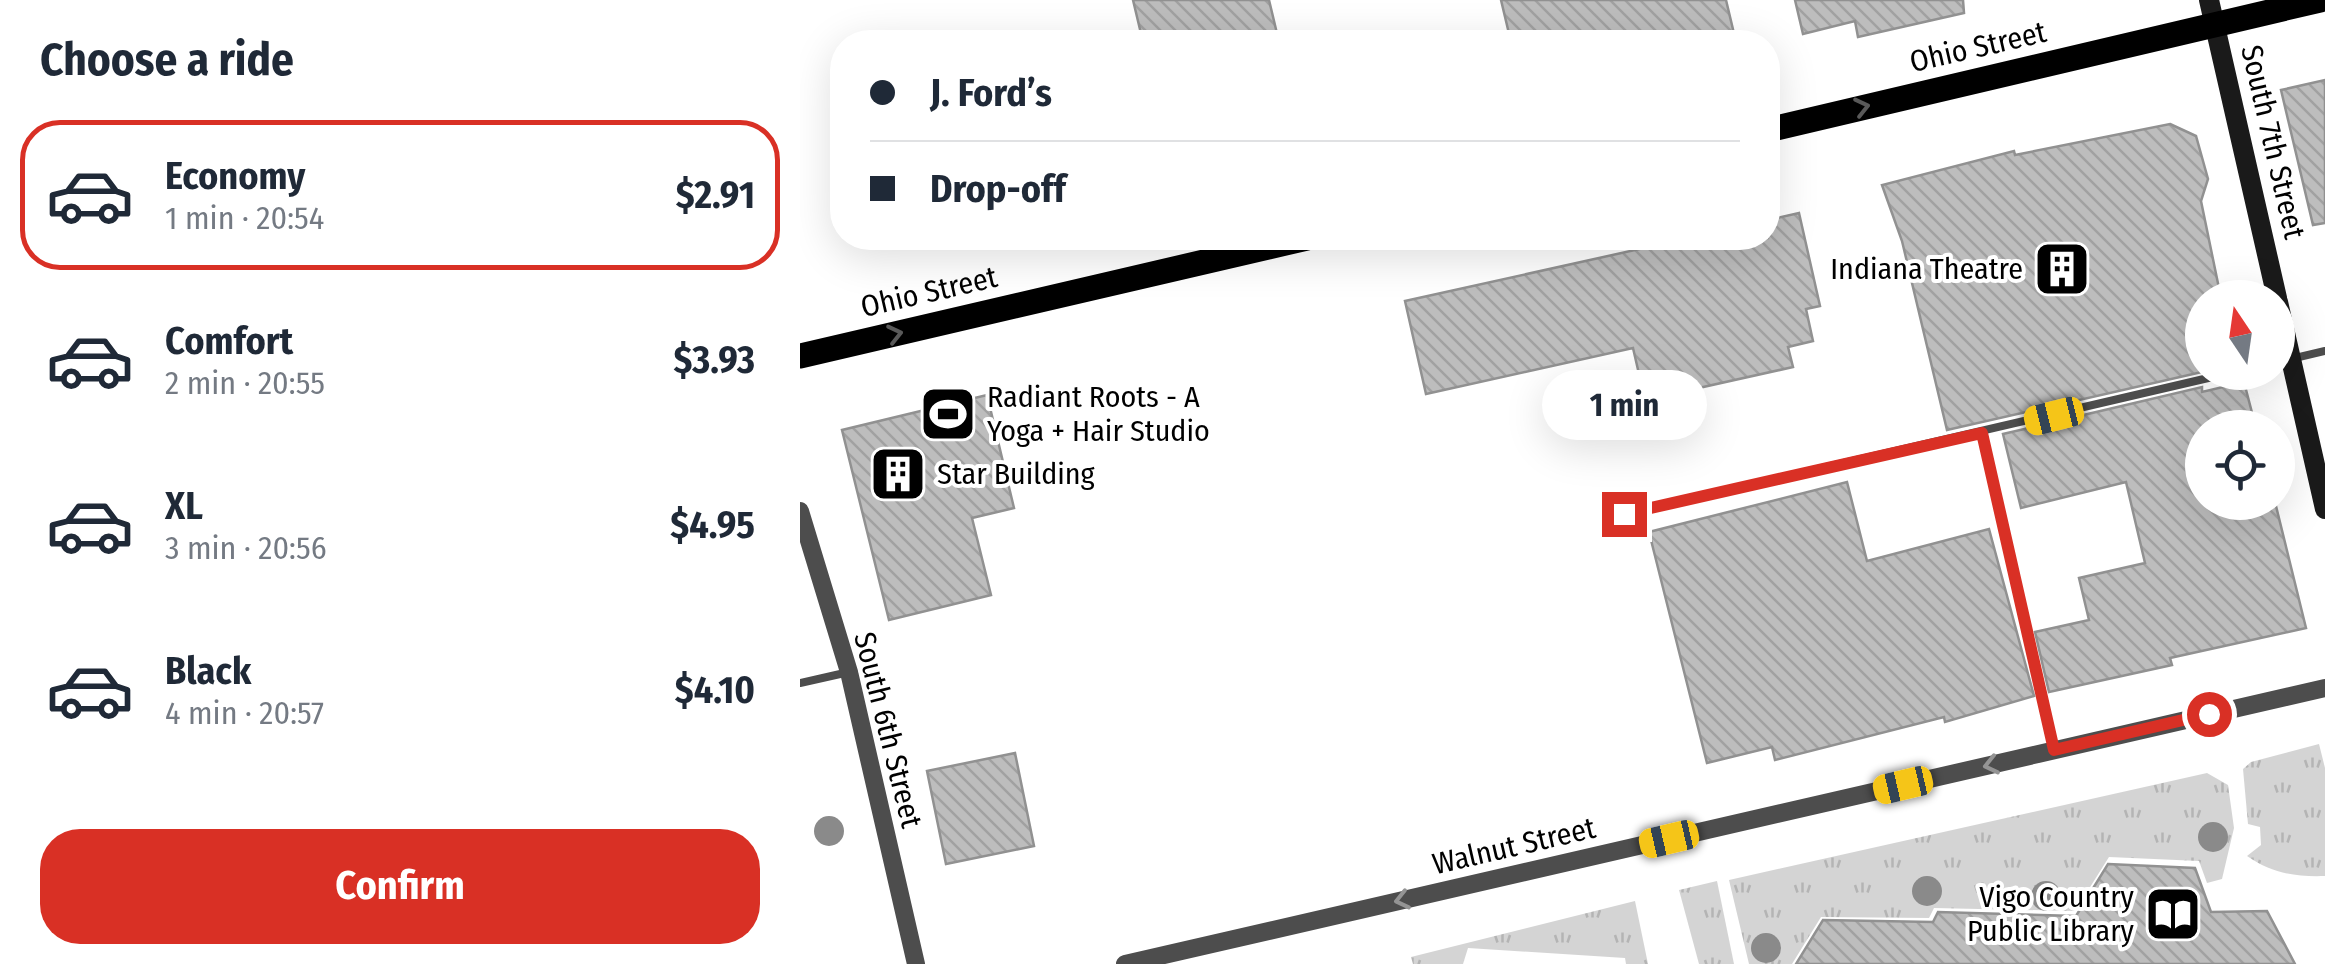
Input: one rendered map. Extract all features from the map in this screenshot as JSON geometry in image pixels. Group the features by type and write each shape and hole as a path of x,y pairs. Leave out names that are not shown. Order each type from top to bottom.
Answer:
{"main road":[{"name":"South 7th Street","path":"2209,0 2272,280"},
{"name":"Ohio Street","path":"1780,127 2320,0"},
{"name":"Ohio Street","path":"800,356 1255,250"},
{"name":"South 7th Street","path":"2292,390 2325,508"}],"street":[{"name":"South 6th Street","path":"800,512 848,672 916,964"},
{"name":"Walnut Street","path":"1125,964 2325,688"}],"lane":[{"path":"2295,358 2325,351"},
{"path":"1624,514 2185,384"},
{"path":"1982,433 2054,750"},
{"path":"800,683 848,672"}],"green space":[{"path":"2319,744 2325,768 2325,876 2274,870 2247,856 2261,845 2260,827 2248,824 2243,769 2251,762"},
{"path":"2207,773 2228,785 2234,828 2222,879 2207,883 2199,861 2109,857 2075,911 1934,908 1929,918 1821,917 1792,964 1749,964 1729,880"},
{"path":"1717,881 1734,964 1699,964 1679,890"},
{"path":"1635,901 1648,964 1626,964 1625,958 1468,948 1463,964 1413,964 1411,957"}],"building":[{"path":"1133,0 1269,0 1276,30 1140,30"},
{"path":"1501,0 1726,0 1733,30 1508,30"},
{"path":"1795,0 1963,0 1964,13 1858,37 1855,21 1803,34"},
{"path":"2325,80 2325,223 2313,225 2281,90"},
{"name":"Indiana Theatre","path":"2170,124 2196,136 2208,179 2201,201 2217,280 2185,280 2185,376 1947,430 1902,241 1882,185 2014,151 2015,155"},
{"path":"1799,213 1820,306 1806,309 1813,341 1788,347 1793,367 1645,400 1633,348 1426,394 1405,301 1635,250 1780,250 1780,217"},
{"path":"2189,390 2246,390 2251,410 2185,410 2185,520 2279,520 2306,628 2170,658 2172,665 2049,692 2035,632 2089,620 2079,578 2145,563 2126,482 2021,508 2003,434"},
{"name":"Star Building","path":"987,395 1014,508 972,518 991,595 889,620 842,430"},
{"path":"1847,482 1867,561 1989,529 2034,696 1945,722 1944,717 1775,760 1772,747 1707,763 1649,532"},
{"path":"1015,753 1034,846 946,864 927,771"},
{"name":"Vigo Country Public Library","path":"2108,864 2195,868 2211,912 2267,911 2295,964 1796,964 1823,920 1933,922 1938,912 2076,916"}],"place":[{"name":"Indiana Theatre","path":"2062,269"},
{"name":"Radiant Roots - A Yoga + Hair Studio","path":"948,414"},
{"name":"Star Building","path":"898,474"},
{"name":"Vigo Country Public Library","path":"2173,914"}],"route":[{"path":"1624,514 1982,433 2054,750 2209,714"}]}
